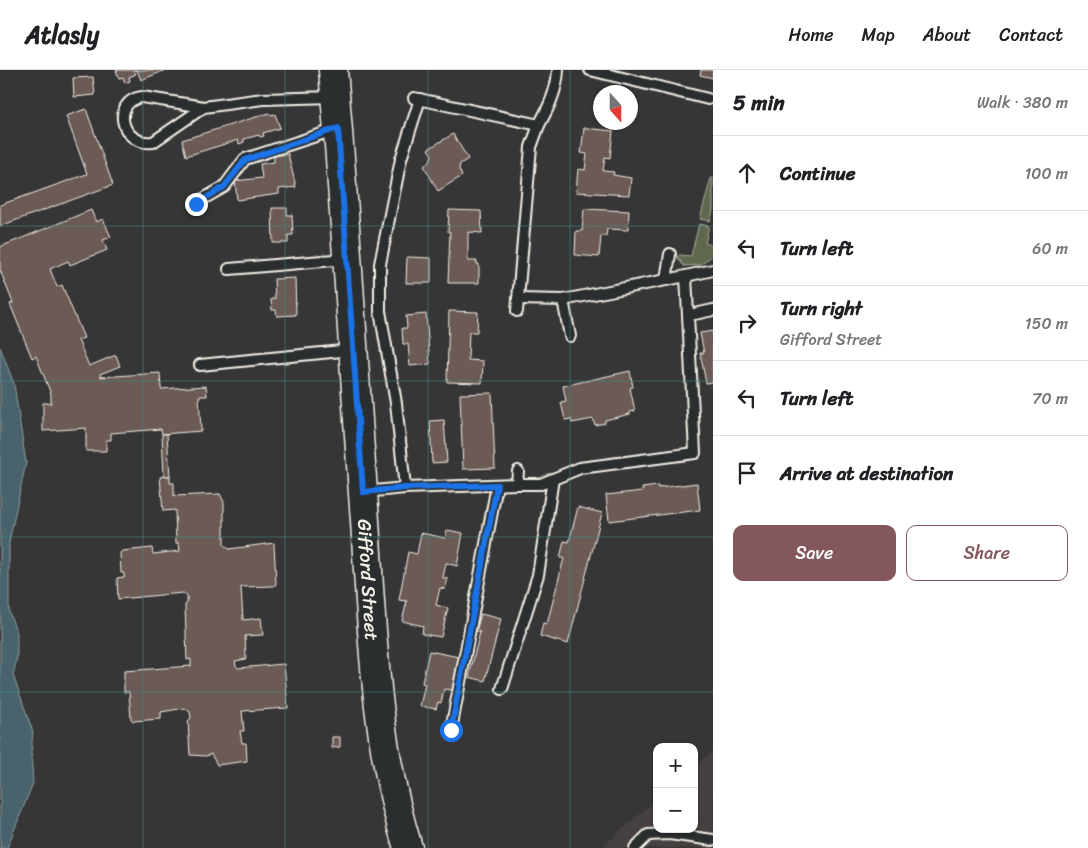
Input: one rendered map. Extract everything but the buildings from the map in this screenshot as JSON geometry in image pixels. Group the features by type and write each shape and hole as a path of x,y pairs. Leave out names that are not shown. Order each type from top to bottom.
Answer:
{"main road":[{"name":"Gifford Street","path":"333,70 363,492 384,748 397,813 408,848"}],"lane":[{"path":"517,311 531,147 539,125 550,105 558,70"},
{"path":"590,70 708,99"},
{"path":"204,107 153,142 143,143 135,140 126,129 123,120 127,104 134,98 156,98 204,107 263,99 335,97"},
{"path":"405,488 396,404 380,310 380,264 401,159 417,98 539,125"},
{"path":"196,204 224,187 245,160 338,128"},
{"path":"666,280 670,254"},
{"path":"230,269 347,259"},
{"path":"518,299 563,300 713,270"},
{"path":"363,492 405,488 541,484 580,468 695,453 690,315 686,276"},
{"path":"563,300 570,336"},
{"path":"690,315 713,310"},
{"path":"200,365 353,350"},
{"path":"517,484 518,471"},
{"path":"502,689 538,575 553,479"},
{"path":"451,730 497,485"},
{"path":"636,848 648,835 669,834 713,840"}],"shaded area":[{"path":"713,751 713,848 601,848 653,802 653,833 698,833 698,764"}],"green space":[{"path":"711,178 713,178 713,210 710,221 700,219"},
{"path":"699,224 709,226 705,243 713,246 713,255 700,265 684,266 677,257 680,255 691,256"}],"water":[{"path":"0,347 14,384 26,463 9,542 9,612 17,633 17,658 13,675 33,732 31,752 33,783 7,848 0,848"}],"route":[{"path":"196,204 221,190 245,160 338,128 363,492 405,488 497,485 451,730"}]}
